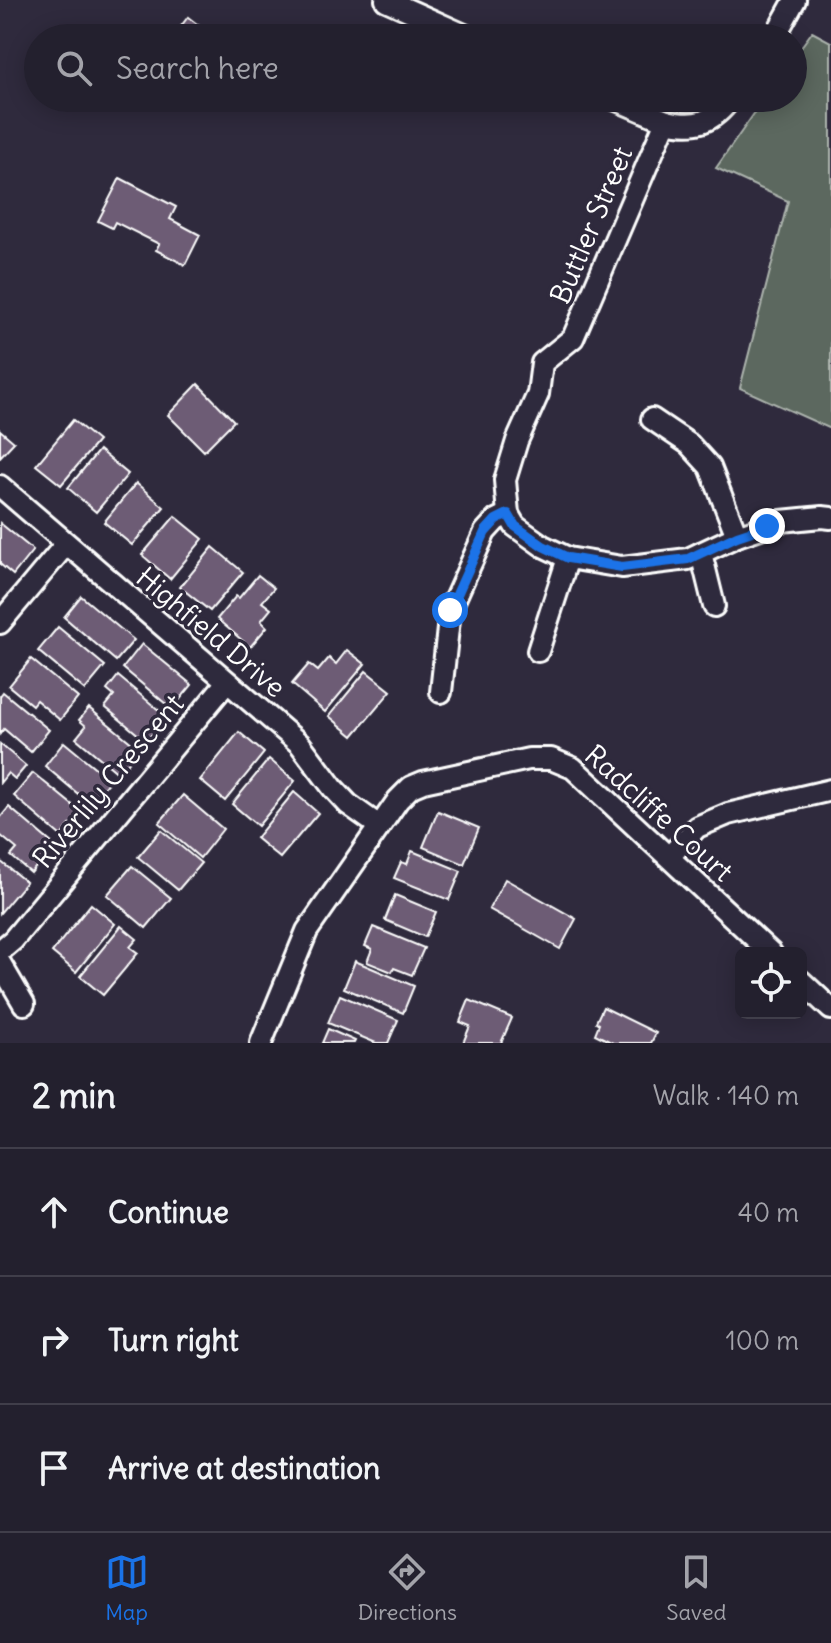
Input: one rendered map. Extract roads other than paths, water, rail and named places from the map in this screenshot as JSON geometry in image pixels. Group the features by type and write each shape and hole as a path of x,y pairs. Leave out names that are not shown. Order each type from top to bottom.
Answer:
{"street":[{"path":"386,0 440,24"},
{"path":"782,24 795,0"},
{"path":"645,112 682,124 699,123 718,112"},
{"name":"Buttler Street","path":"508,514 505,480 517,441 538,394 542,363 573,338 666,121"},
{"path":"652,419 689,444 710,467 737,536"},
{"name":"Highfield Drive","path":"0,486 300,744 348,804 379,826"},
{"path":"441,692 450,610 485,532 496,520 508,514 515,526 543,546 568,558 622,567 688,559 737,536 781,521 831,518"},
{"path":"0,623 66,544"},
{"path":"701,553 714,606"},
{"path":"538,651 568,558"},
{"name":"Riverlily Crescent","path":"0,951 13,940 227,682"},
{"name":"Radcliffe Court","path":"261,1043 307,931 398,800 411,787 423,782 529,759 551,759 573,768 765,947"},
{"path":"669,857 697,827 728,814 831,790"},
{"path":"0,963 24,1004"},
{"path":"807,987 831,1009"}]}
